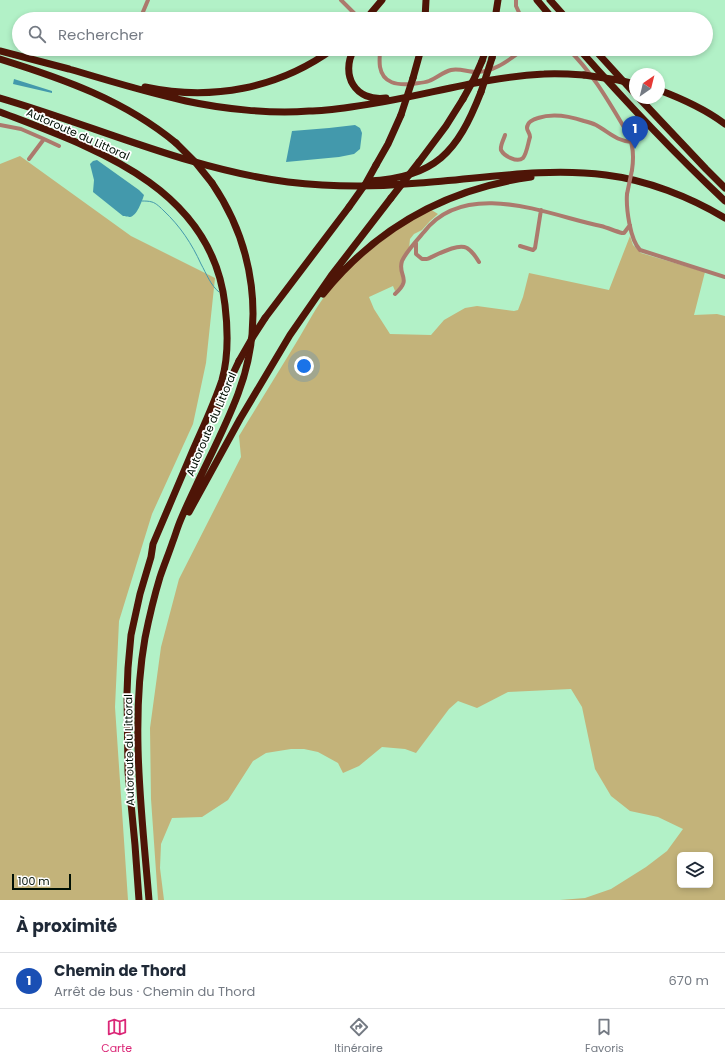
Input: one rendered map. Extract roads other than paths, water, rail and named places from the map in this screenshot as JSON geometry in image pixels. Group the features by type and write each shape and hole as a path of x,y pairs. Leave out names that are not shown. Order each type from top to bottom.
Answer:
{"highway":[{"path":"372,12 382,0"},
{"path":"425,12 426,0"},
{"path":"496,12 498,0"},
{"path":"500,12 502,0"},
{"path":"536,0 547,12"},
{"path":"550,0 561,12"},
{"path":"0,52 12,55"},
{"path":"16,56 166,91 182,93 222,92 247,88 285,76 322,56"},
{"path":"351,56 349,70 351,81 362,94 367,96 383,98 445,89"},
{"path":"414,76 416,56"},
{"path":"151,557 158,545 177,498 238,361 265,318 366,183 388,144 401,115 419,56"},
{"path":"174,539 240,419 290,335 331,276 446,126 474,79 484,56"},
{"path":"154,149 242,170 284,178 326,182 350,182 379,181 401,177 428,168 444,156 453,146 475,108 492,56"},
{"path":"585,56 622,98 725,201"},
{"path":"600,56 629,87"},
{"name":"Autoroute du Littoral","path":"0,59 60,79 102,96 139,116 176,143 196,163 212,184 226,207 240,236 249,267 252,293 253,330 246,370 238,395 178,525 153,600 145,640 139,684 138,729 139,780 149,900"},
{"path":"66,68 153,94 187,101 239,109 308,112 395,100 484,81 519,76 556,74 584,75 629,83"},
{"path":"665,92 691,103 708,112 725,124"},
{"path":"0,98 208,166 288,182 327,185 375,186 537,173 565,172 594,174 625,178 665,189 701,204 725,218"},
{"path":"644,104 725,188"},
{"name":"Autoroute du Littoral","path":"0,112 50,131 103,155 124,166 154,186 180,208 194,225 208,249 220,276 224,296 228,336 222,379 153,544 131,634 126,693 128,772 139,900"},
{"path":"290,335 331,284 364,250 396,227 428,208 454,196 511,180 539,176 594,174"}],"street":[{"path":"143,12 148,0"},
{"path":"341,0 354,12"},
{"path":"516,0 518,12"},
{"path":"380,56 380,68 383,74 392,83 403,85 427,82 453,70 484,72 496,67 513,56"},
{"path":"575,56 588,70 632,142 632,170 626,205 635,242 640,250 725,277"},
{"path":"505,135 501,150 511,158 518,160 522,158 530,137 527,128 528,124 534,119 543,116 575,118 594,124 622,141 632,142"},
{"path":"0,125 21,129 59,146"},
{"path":"29,159 44,139"},
{"path":"395,294 403,286 404,282 401,269 402,263 409,251 428,227 438,218 451,210 462,206 496,203 515,205 541,210 622,233 630,225"},
{"path":"520,246 533,250 535,248 541,210"},
{"path":"416,242 416,254 422,259 427,259 460,246 467,248 473,253 479,262"}],"water":[{"path":"14,79 52,91 52,93 13,84"},
{"path":"355,125 360,128 362,133 360,149 354,154 339,157 286,162 292,131"},
{"path":"97,160 144,195 139,208 133,216 123,216 93,192 94,180 90,164"}],"waterway":[{"path":"142,201 150,201 155,203 175,223 190,242 211,283 219,292"}],"place":[{"name":"Chemin de Thord","path":"635,149"}]}
